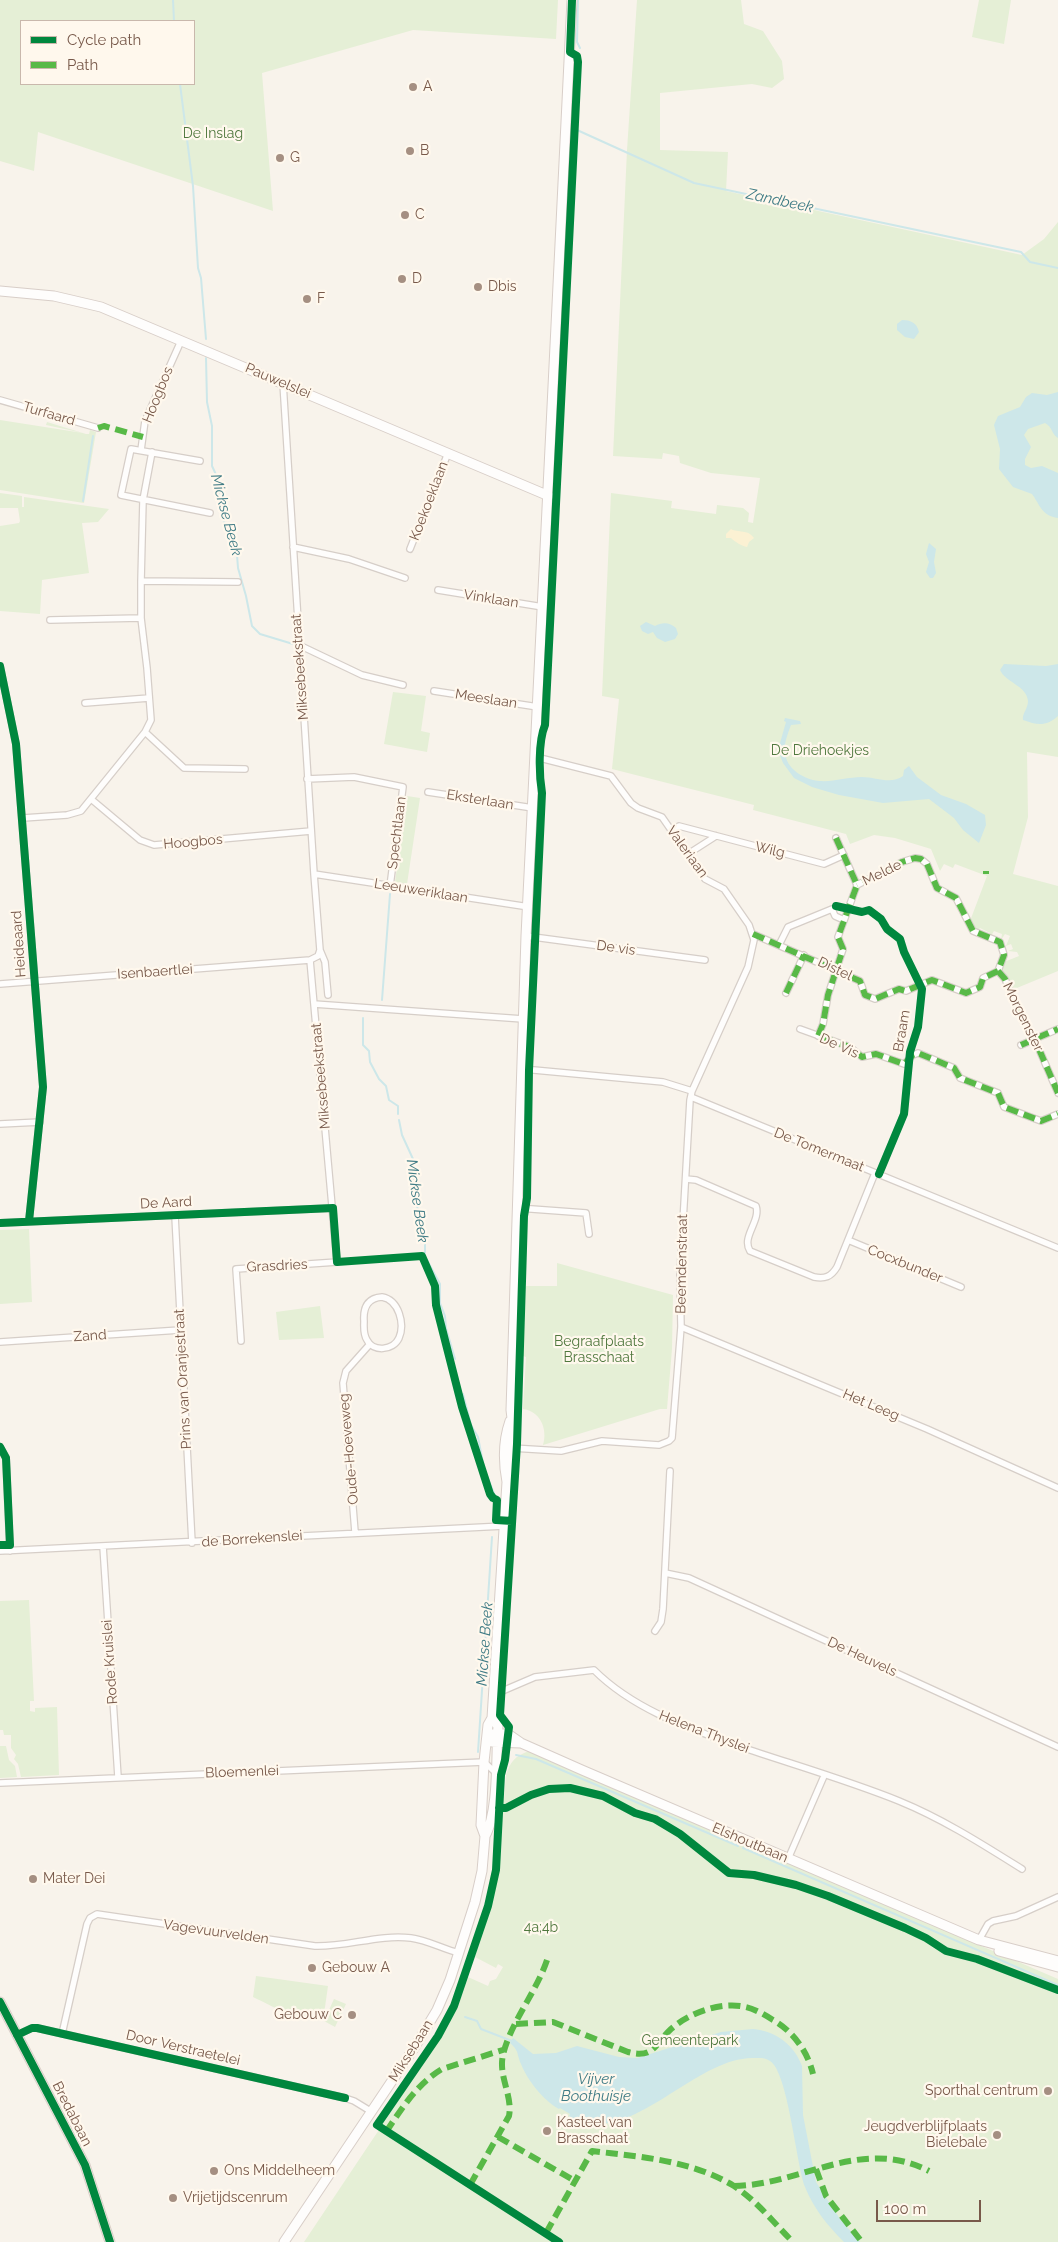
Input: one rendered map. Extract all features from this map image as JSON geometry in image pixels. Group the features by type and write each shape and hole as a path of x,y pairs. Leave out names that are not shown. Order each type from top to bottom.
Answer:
{"main road":[{"name":"Bredabaan","path":"0,2002 85,2166 110,2242"}],"street":[{"name":"Miksebaan","path":"486,1826 484,1762 492,1718 504,1526 506,1482 504,1462 509,1448 506,1433 510,1419 526,936 529,906 572,0"},
{"name":"Pauwelslei","path":"0,291 54,296 101,307 549,496"},
{"name":"Hoogbos","path":"141,450 146,421 180,341"},
{"name":"Miksebeekstraat","path":"283,383 307,779 320,950 325,962 328,995"},
{"name":"Turfaard","path":"0,400 98,428"},
{"path":"200,460 131,449 122,495 210,513"},
{"path":"23,818 67,815 81,811 145,732 151,720 141,618 141,581 143,500 152,452"},
{"name":"Koekoeklaan","path":"410,549 448,453"},
{"path":"293,547 349,559 405,578"},
{"path":"141,581 238,582"},
{"name":"Vinklaan","path":"438,590 543,607"},
{"path":"50,620 141,618"},
{"path":"299,645 362,675 403,685"},
{"name":"Heideaard","path":"0,666 16,744 43,1087 30,1221"},
{"name":"Meeslaan","path":"434,691 538,707"},
{"path":"85,703 149,698"},
{"path":"145,732 184,768 245,769"},
{"name":"Valeriaan","path":"536,757 611,776 631,803 638,808 662,817 705,879 724,888 753,934"},
{"name":"Spechtlaan","path":"307,779 354,777 403,787 390,886"},
{"name":"Eksterlaan","path":"428,792 533,808"},
{"name":"Hoogbos","path":"91,799 140,840 154,845 311,831"},
{"name":"Wilg","path":"672,831 679,826 824,864 844,855"},
{"path":"688,854 716,836"},
{"path":"818,1036 823,1024 828,995 843,949 838,937 857,885 836,838"},
{"name":"Melde","path":"857,885 902,862 915,858 921,859 927,864 937,888 956,898 973,931 1000,942 1004,955"},
{"name":"Leeuweriklaan","path":"314,874 529,906"},
{"path":"779,945 788,926 832,909 835,916 844,920"},
{"path":"523,1069 663,1082 691,1094 748,967 753,952 753,934"},
{"name":"Distel","path":"753,934 860,981 865,995 875,999 899,989 906,991 932,980 966,993 980,987 983,978 998,971 1004,955"},
{"name":"De vis","path":"526,936 705,960"},
{"path":"310,960 318,956 320,950"},
{"path":"786,993 804,955"},
{"name":"Miksebeekstraat","path":"310,960 333,1208"},
{"name":"Isenbaertlei","path":"0,984 310,960"},
{"name":"Morgenster","path":"998,971 1005,979 1022,1021 1035,1040 1058,1093"},
{"path":"314,1004 524,1020"},
{"name":"De Vis","path":"800,1029 850,1047 856,1054 862,1057 876,1054 904,1064 918,1053 954,1068 960,1078 998,1093 1004,1107 1041,1121 1058,1114"},
{"path":"1022,1045 1058,1030"},
{"name":"De Tomermaat","path":"691,1094 874,1173 1058,1248"},
{"name":"Beemdenstraat","path":"509,1448 560,1451 602,1441 659,1445 672,1438 681,1327 680,1274 691,1094"},
{"path":"0,1124 40,1122"},
{"path":"686,1179 696,1180 756,1206 758,1216 747,1246 750,1251 814,1276 825,1278 834,1272 874,1173"},
{"name":"De Aard","path":"0,1223 333,1208"},
{"name":"Grasdries","path":"241,1341 236,1269 337,1262 333,1208"},
{"path":"518,1208 586,1213 589,1234"},
{"name":"Prins van Oranjestraat","path":"175,1216 192,1542"},
{"name":"Cocxbunder","path":"848,1240 962,1287"},
{"path":"386,1297 398,1307 399,1338 394,1345 388,1347 379,1348 370,1344 365,1336 364,1308 372,1299 386,1297"},
{"name":"Het Leeg","path":"681,1327 927,1429 1058,1488"},
{"name":"Zand","path":"0,1342 180,1330"},
{"name":"Oude-Hoeveweg","path":"355,1532 343,1383 346,1371 370,1344"},
{"path":"0,1447 6,1458 10,1551"},
{"path":"655,1632 661,1622 663,1609 670,1471"},
{"name":"de Borrekenslei","path":"0,1551 504,1526"},
{"name":"Rode Kruislei","path":"103,1546 118,1777"},
{"name":"De Heuvels","path":"665,1573 689,1578 1058,1747"},
{"name":"Helena Thyslei","path":"493,1694 535,1677 594,1670 607,1682 658,1714 706,1734 899,1802 967,1834 1022,1868"},
{"name":"Miksebaan","path":"284,2242 430,2022 447,1987 479,1886 495,1772 498,1726 492,1718"},
{"name":"Elshoutbaan","path":"487,1738 521,1743 979,1940 1058,1961"},
{"path":"484,1762 495,1772"},
{"name":"Bloemenlei","path":"0,1783 484,1762"},
{"path":"788,1859 824,1776"},
{"path":"979,1940 988,1924 993,1921 1016,1916 1058,1897"},
{"name":"Vagevuurvelden","path":"62,2034 87,1924 97,1914 301,1944 329,1946 356,1941 412,1938 459,1953"},
{"name":"Elshoutbaan","path":"979,1940 990,1948 1010,1955 1058,1967"},
{"name":"Door Verstraetelei","path":"17,2035 34,2027 345,2098 372,2112"}],"green space":[{"name":"De Inslag","path":"0,0 558,0 556,39 413,30 262,73 273,211 38,132 34,171 0,161"},
{"name":"De Driehoekjes","path":"637,0 741,0 744,24 763,31 782,61 784,79 772,88 752,84 660,93 660,150 728,152 726,191 1022,255 1044,239 1058,222 1058,757 1027,752 1028,817 1013,874 1058,886 1058,971 1012,990 1001,969 1004,962 1019,956 1017,952 1008,951 1013,949 1011,944 1006,946 1010,936 1005,934 1001,940 1002,934 994,931 991,936 990,933 980,928 978,930 973,928 970,921 987,876 955,864 953,868 944,864 940,871 931,849 895,838 874,835 850,844 846,834 753,810 754,805 612,769 619,699 602,696 611,493 672,501 671,508 716,514 717,505 743,508 749,513 748,522 753,523 760,478 711,473 680,463 679,456 663,453 662,459 613,456 627,150"},
{"path":"979,0 1011,0 1004,44 972,37"},
{"path":"0,420 86,434 89,434 90,430 96,432 84,503 0,490"},
{"path":"47,422 82,433 46,425"},
{"path":"0,493 22,496 22,507 24,507 24,497 109,509 98,522 82,523 89,573 42,580 40,614 0,611 0,526 19,523 20,521 18,508 0,508"},
{"path":"393,692 426,696 421,731 430,733 427,752 384,744"},
{"path":"407,796 420,798 407,884 395,882"},
{"path":"29,1229 32,1302 0,1304 0,1230"},
{"name":"Begraafplaats Brasschaat","path":"557,1263 673,1295 672,1349 667,1409 660,1409 543,1445 544,1433 541,1422 534,1413 523,1409 526,1357 523,1356 526,1286 557,1286"},
{"path":"320,1306 324,1338 279,1340 276,1312"},
{"path":"29,1600 34,1701 30,1701 30,1711 35,1712 35,1708 57,1707 59,1775 21,1777 18,1764 14,1759 16,1755 11,1748 11,1735 4,1735 3,1730 0,1730 0,1601"},
{"path":"0,1746 6,1746 9,1760 15,1766 17,1777 0,1778"},
{"name":"Gemeentepark","path":"529,1751 1058,1979 1058,2242 304,2242 439,2040 459,2003 468,1977 488,1986 490,1981 496,1979 503,1967 498,1964 496,1968 475,1957 497,1879 506,1775 509,1766 514,1760"},
{"path":"256,1976 328,1986 324,2014 313,2016 295,2015 279,2010 253,1997"},
{"path":"334,1999 346,2004 335,2027 324,2021"}],"sand":[{"path":"731,529 749,533 754,538 747,547 743,546 731,538 726,538 726,534"}],"water":[{"path":"902,320 911,321 917,326 919,332 914,339 905,337 897,330 897,324"},
{"path":"1058,392 1058,438 1045,423 1028,429 1024,435 1031,447 1025,459 1025,465 1031,468 1042,466 1058,473 1058,518 1048,515 1032,494 1013,487 999,469 1000,449 994,425 998,416 1020,407 1026,397 1032,393 1047,395"},
{"path":"929,543 936,549 934,562 936,573 933,578 930,578 926,572 929,562 926,554"},
{"path":"646,622 655,626 663,623 669,624 676,628 678,634 675,639 665,642 657,638 653,632 648,634 642,631 640,626"},
{"path":"1004,664 1046,666 1058,664 1058,716 1054,720 1041,724 1023,720 1028,701 1024,691 1000,670"},
{"path":"785,718 800,721 801,724 791,725 786,738 785,751 788,763 802,776 820,781 862,777 894,780 903,776 904,770 909,766 917,777 941,795 966,804 985,815 986,825 979,843 963,830 954,818 929,799 883,803 839,795 812,787 794,778 783,763 778,750 786,722 784,721"},
{"name":"Vijver Boothuisje","path":"761,2030 783,2040 799,2058 802,2066 803,2115 816,2182 840,2219 860,2242 844,2242 812,2202 802,2175 782,2082 770,2061 752,2058 729,2062 706,2072 637,2113 614,2122 591,2124 569,2116 570,2114 553,2105 537,2090 521,2064 517,2051 510,2043 513,2038 533,2054 556,2053 577,2046 619,2057 637,2058 721,2032"}],"waterway":[{"name":"Mickse Beek","path":"173,0 174,20"},
{"name":"Zandbeek","path":"578,0 577,42 580,48"},
{"name":"Zandbeek","path":"580,58 577,130 694,183 1021,252 1030,262 1058,268"},
{"name":"Mickse Beek","path":"180,85 193,186 198,268 201,278 206,339"},
{"name":"Mickse Beek","path":"206,358 207,402 212,426 212,466 219,481 220,495 225,505 223,519 232,541 232,549 237,555 238,568 252,626 260,634 293,644"},
{"path":"83,501 93,436"},
{"name":"Mickse Beek","path":"382,1000 390,894"},
{"name":"Mickse Beek","path":"363,1018 363,1045 369,1051 370,1062 379,1079 386,1086 389,1100 398,1106 398,1114"},
{"name":"Mickse Beek","path":"399,1120 402,1135 413,1159 415,1196 425,1243 425,1253"},
{"name":"Mickse Beek","path":"427,1260 440,1284 440,1303 455,1359"},
{"name":"Mickse Beek","path":"463,1394 471,1425 478,1437 484,1468 495,1496 494,1519"},
{"name":"Mickse Beek","path":"478,1752 492,1537"},
{"name":"Mickse Beek","path":"516,1755 536,1759 738,1846"},
{"name":"Mickse Beek","path":"743,1848 1058,1985"},
{"path":"465,2017 477,2021 481,2029 512,2041"}],"marked path":[{"path":"98,428 104,426 143,437"},
{"path":"836,838 857,885 838,937 843,949 828,995 823,1024 818,1036 850,1047 862,1057 876,1054 904,1064 913,1055 918,1053 954,1068 960,1078 998,1093 1004,1107 1041,1121 1058,1114"},
{"path":"753,934 860,981 865,995 875,999 899,989 906,991 932,980 966,993 980,987 983,978 998,971 1004,955 1000,942 973,931 956,898 937,888 927,864 921,859 915,858 902,862 857,885"},
{"path":"786,993 804,955"},
{"path":"998,971 1005,979 1058,1093"},
{"path":"1021,1045 1058,1029"},
{"path":"470,2185 509,2116 509,2101 502,2071 503,2055 512,2031 538,1982 548,1957"},
{"path":"516,2024 553,2022 637,2054 649,2052 678,2023 696,2013 716,2007 746,2007 770,2018 787,2030 799,2043 813,2074"},
{"path":"386,2132 411,2097 433,2075 442,2069 506,2049"},
{"path":"498,2137 575,2181"},
{"path":"546,2233 592,2151 665,2161 701,2170 718,2177 750,2198 793,2242"},
{"path":"734,2186 759,2184 831,2165 879,2158 904,2162 929,2171"},
{"path":"816,2169 826,2196 862,2242"}],"cycle path":[{"path":"559,2242 377,2125 438,2036 454,2006 488,1906 496,1870 501,1775 509,1727 500,1715 517,1444 524,1216 527,1198 529,1070 542,793 540,759 541,740 545,725 578,62 577,56 570,52 572,0"},
{"path":"0,666 16,744 43,1087 29,1221"},
{"name":"Braam","path":"836,906 862,912 869,910 881,919 887,929 900,939 904,952 922,989 918,1027 910,1052 904,1114 879,1174"},
{"path":"0,1223 333,1208 337,1262 422,1256 435,1286 436,1305 462,1407 490,1494 497,1500 496,1520 512,1521"},
{"path":"0,1447 6,1458 10,1545 0,1545"},
{"path":"499,1808 506,1808 531,1795 549,1789 570,1788 603,1796 635,1813 655,1819 680,1834 729,1873 754,1875 796,1885 828,1896 905,1928 926,1938 946,1951 977,1959 1058,1990"},
{"path":"0,2002 85,2165 110,2242"},
{"path":"17,2035 32,2028 37,2028 345,2098"}],"place":[{"name":"A","path":"413,87"},
{"name":"B","path":"410,151"},
{"name":"G","path":"280,158"},
{"name":"C","path":"405,215"},
{"name":"D","path":"402,279"},
{"name":"Dbis","path":"478,287"},
{"name":"F","path":"307,299"},
{"name":"Mater Dei","path":"33,1879"},
{"name":"Gebouw A","path":"312,1968"},
{"name":"Gebouw C","path":"352,2015"},
{"name":"Sporthal centrum","path":"1048,2091"},
{"name":"Kasteel van Brasschaat","path":"547,2131"},
{"name":"Jeugdverblijfplaats Bielebale","path":"997,2135"},
{"name":"Ons Middelheem","path":"214,2171"},
{"name":"Vrijetijdscenrum","path":"173,2198"}],"park label":[{"name":"4a;4b","path":"541,1928"}]}
